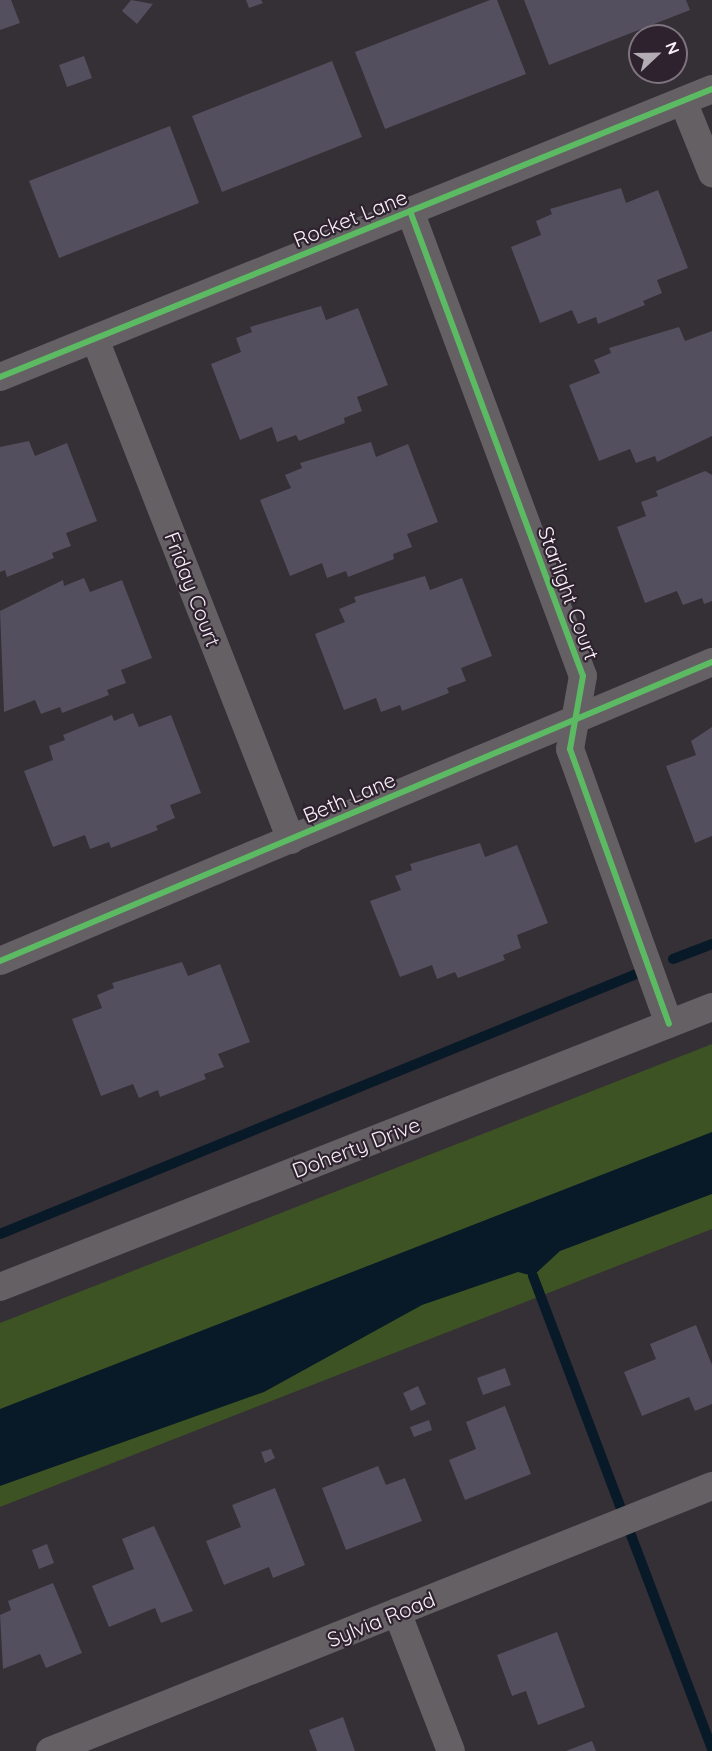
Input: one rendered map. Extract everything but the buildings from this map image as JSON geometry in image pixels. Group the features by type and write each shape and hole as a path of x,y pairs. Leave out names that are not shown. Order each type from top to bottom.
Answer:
{"street":[{"name":"Rocket Lane","path":"0,377 712,89"},
{"path":"683,101 712,173"},
{"name":"Starlight Court","path":"410,211 583,676 570,748 669,1024"},
{"name":"Friday Court","path":"95,339 291,840"},
{"name":"Beth Lane","path":"0,961 291,840 575,716 712,662"},
{"name":"Doherty Drive","path":"0,1287 712,1007"},
{"name":"Sylvia Road","path":"50,1751 712,1486"},
{"path":"397,1612 451,1751"}],"green space":[{"path":"712,1044 712,1229 0,1507 0,1323"}],"water":[{"path":"712,1132 712,1194 560,1251 533,1276 518,1272 422,1305 264,1392 0,1486 0,1409"}],"waterway":[{"path":"673,959 712,944"},
{"path":"0,1234 636,974"},
{"path":"533,1276 712,1749"}],"cycle path":[{"path":"0,377 712,89"},
{"path":"410,211 583,676 570,749 669,1024"},
{"path":"0,961 712,662"}]}
